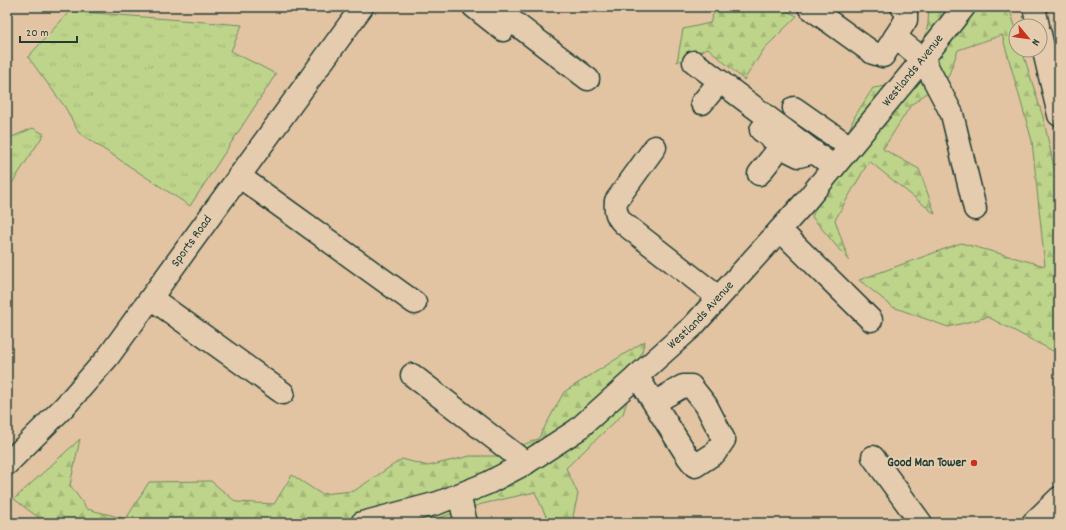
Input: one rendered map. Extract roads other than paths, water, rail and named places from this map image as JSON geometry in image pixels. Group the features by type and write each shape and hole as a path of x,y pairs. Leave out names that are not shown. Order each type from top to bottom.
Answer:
{"street":[{"name":"Sports Road","path":"7,464 64,406 108,357 362,7"},
{"path":"474,7 546,63"},
{"path":"494,7 588,79"},
{"path":"809,7 877,56 883,56 906,20 906,10 902,7"},
{"name":"Westlands Avenue","path":"362,523 438,503 488,483 526,463 577,430 692,326 780,230 834,167 964,7"},
{"path":"1034,7 1038,18"},
{"path":"895,37 923,59 952,114 975,209"},
{"path":"1048,54 1059,115"},
{"path":"694,62 834,167"},
{"path":"702,104 720,81"},
{"path":"794,108 850,147"},
{"path":"761,130 781,146 799,156 814,152"},
{"path":"759,174 781,146"},
{"path":"655,147 616,201 615,208 617,216 623,223 718,297"},
{"path":"239,176 415,303"},
{"path":"780,230 871,320"},
{"path":"151,298 283,393"},
{"path":"412,376 526,463"},
{"path":"637,376 654,403"},
{"path":"873,457 920,523"},
{"path":"459,495 466,523"},
{"path":"1033,523 1059,498"}],"place":[{"name":"Good Man Tower","path":"974,463"}]}
